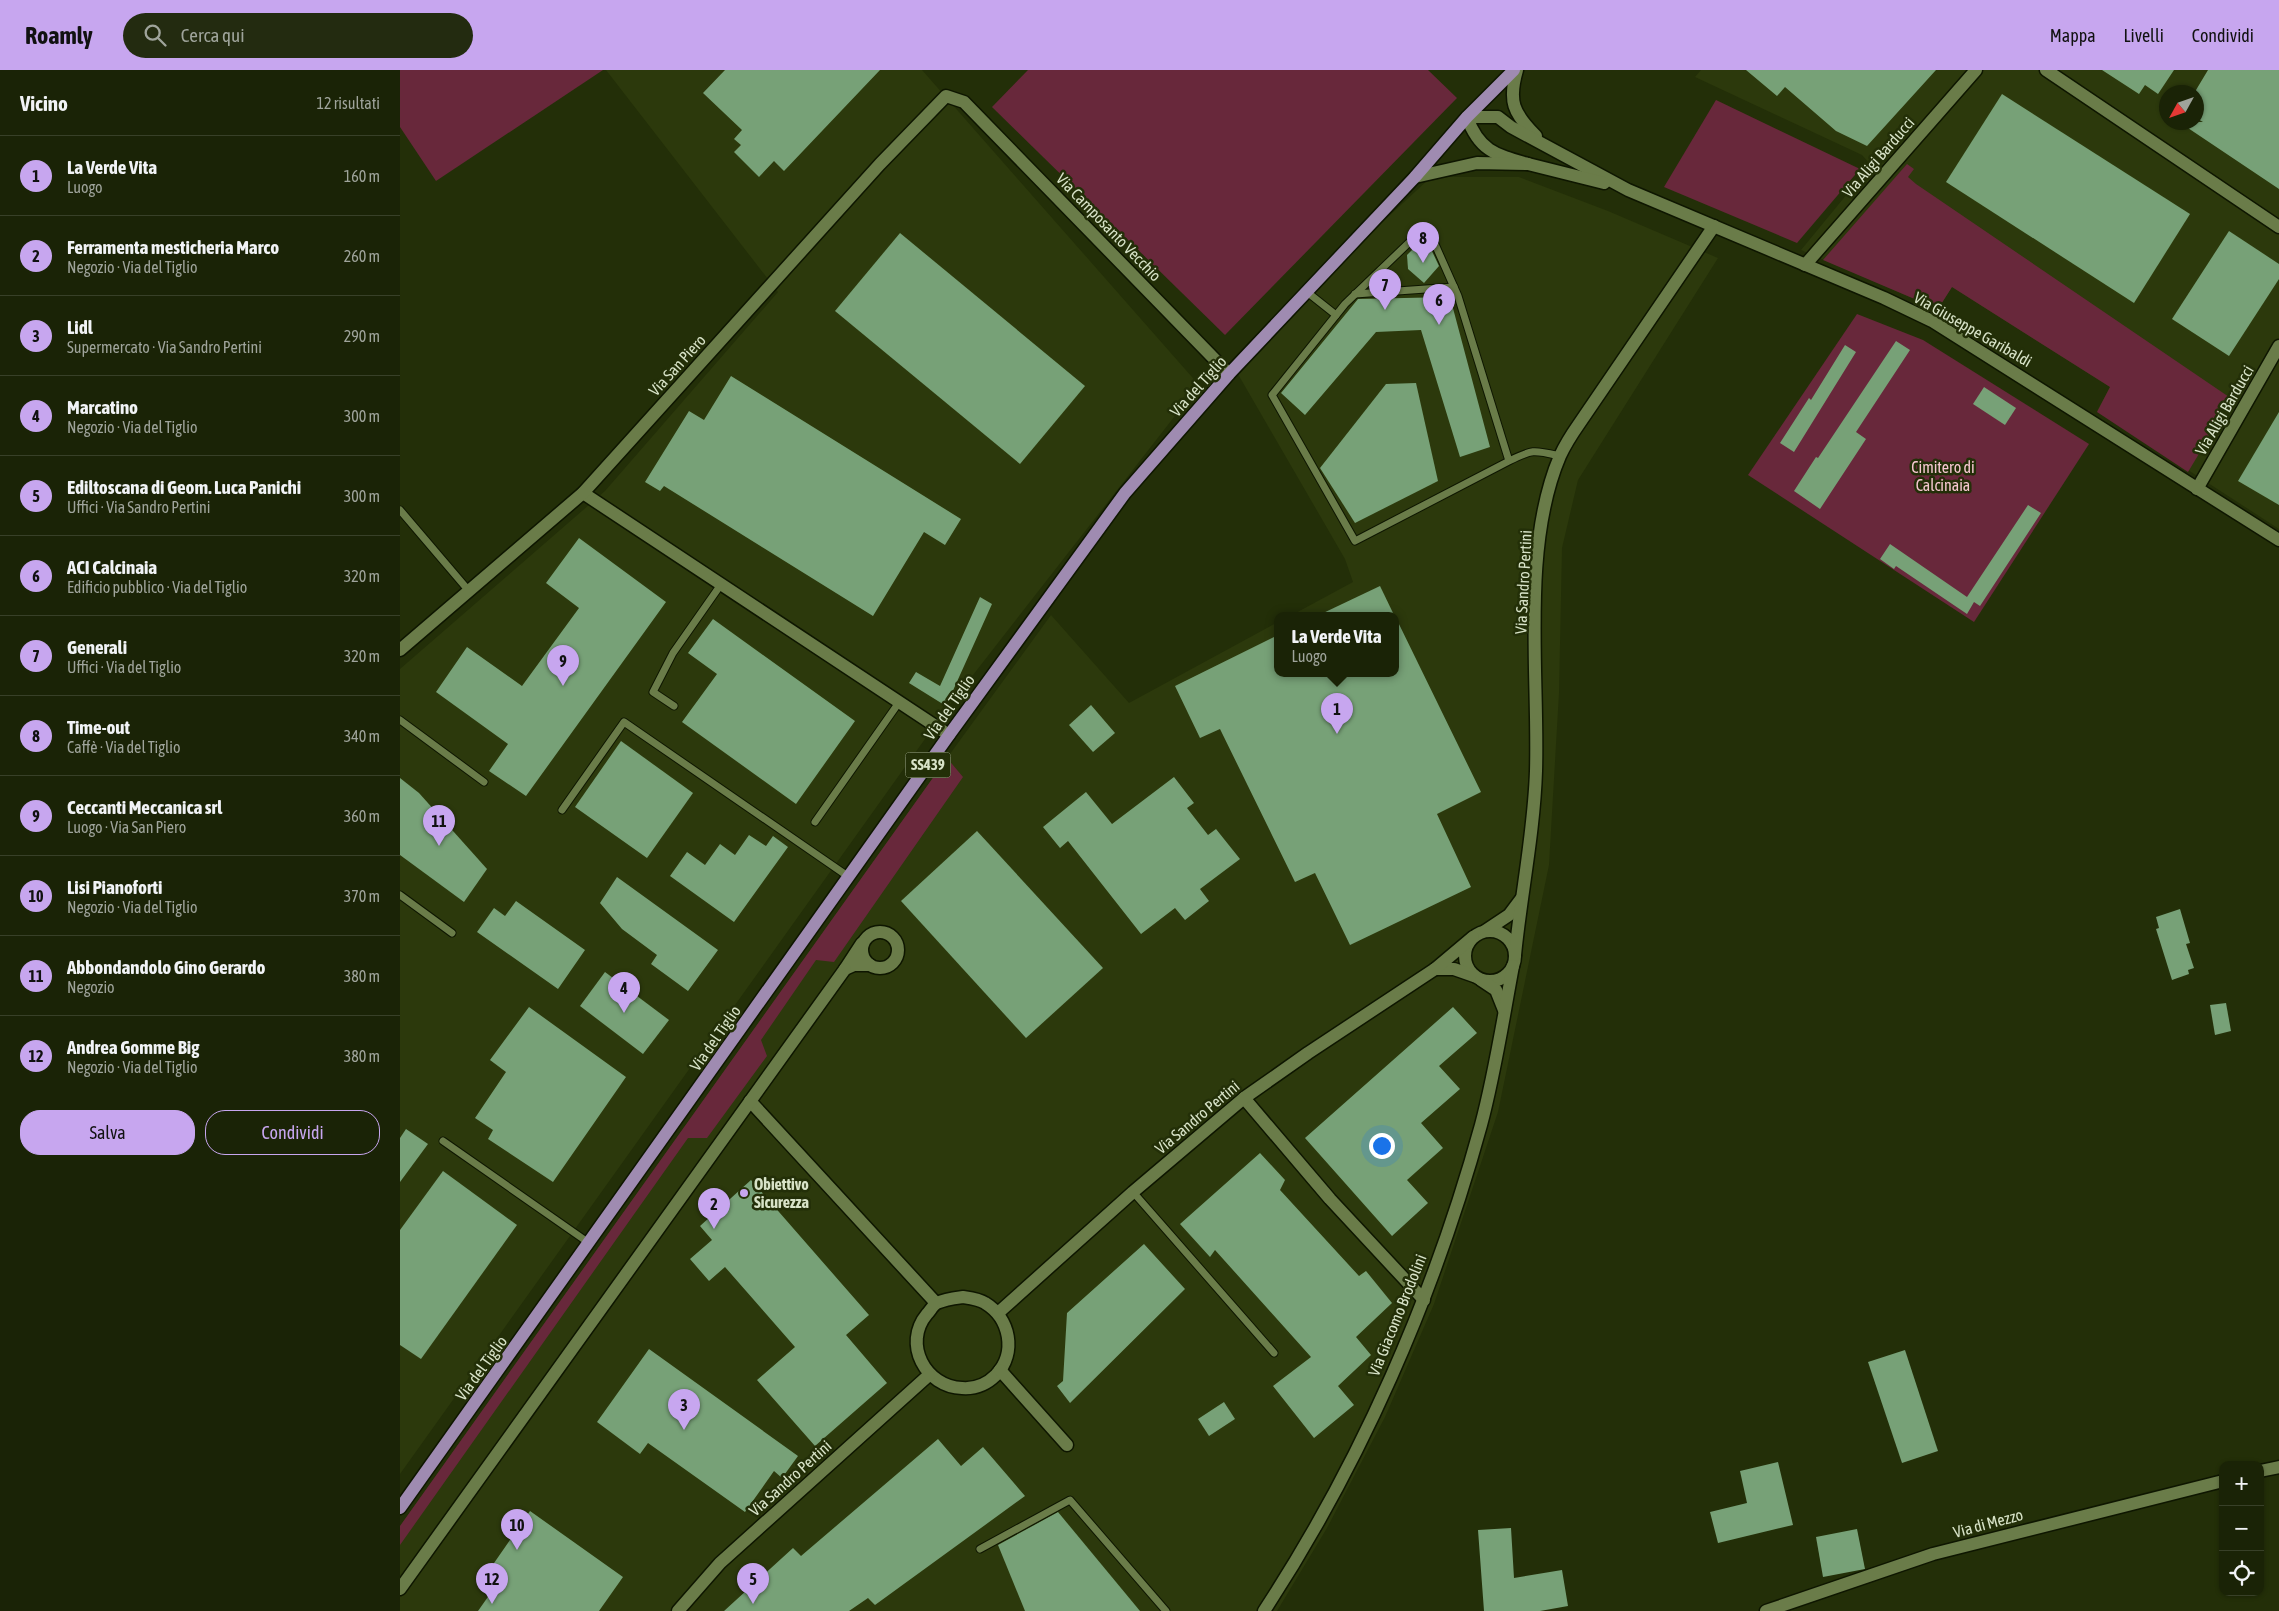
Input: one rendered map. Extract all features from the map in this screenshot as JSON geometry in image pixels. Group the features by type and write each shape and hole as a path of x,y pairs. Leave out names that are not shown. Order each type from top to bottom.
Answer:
{"main road":[{"name":"Via del Tiglio","path":"400,1508 949,735 1125,493 1229,374 1415,177 1467,117 1516,70"}],"street":[{"path":"1516,70 1512,90 1516,112 1525,125 1547,147"},
{"name":"Via Aligi Barducci","path":"1805,264 1976,70"},
{"path":"2046,70 2279,227"},
{"name":"Via San Piero","path":"400,650 583,493 880,164 946,96 964,102"},
{"name":"Via Camposanto Vecchio","path":"964,102 1229,374"},
{"path":"1467,117 1498,117 1547,147 1628,190 1502,156 1482,145 1476,138 1467,117"},
{"path":"1415,177 1477,163 1528,164"},
{"name":"Via Giuseppe Garibaldi","path":"1628,190 1805,264 1932,321 2027,379 2279,540"},
{"name":"Via Sandro Pertini","path":"1514,960 1521,898 1532,831 1536,770 1536,591 1538,554 1548,490 1560,456 1579,424 1714,226"},
{"name":"Via Aligi Barducci","path":"2197,489 2279,346"},
{"path":"583,493 900,700 949,735"},
{"name":"Via Sandro Pertini","path":"998,1313 1133,1192 1244,1098 1435,969 1479,934 1509,915 1521,898"},
{"path":"1435,969 1454,968 1479,978 1500,979 1514,960 1514,948 1506,936 1492,930 1479,934 1465,953 1469,971 1479,978 1496,990 1504,1010"},
{"path":"400,1589 750,1102 863,941 873,932 882,931 890,934 898,946 894,961 890,966 878,968 870,965 854,965 845,969"},
{"path":"863,941 862,956 870,965"},
{"name":"Via Giacomo Brodolini","path":"1264,1611 1322,1514 1374,1412 1424,1300 1481,1125 1514,960"},
{"path":"1244,1098 1330,1199 1424,1300"},
{"path":"750,1102 936,1303"},
{"path":"963,1297 984,1302 998,1313 1004,1324 1009,1342 1005,1362 1000,1370 979,1386 970,1389 943,1385 929,1375 921,1363 917,1342 923,1319 936,1303 963,1297"},
{"path":"1000,1370 1067,1445"},
{"name":"Via Sandro Pertini","path":"678,1611 720,1563 929,1375"},
{"path":"2264,1470 2279,1467"},
{"name":"Via di Mezzo","path":"1766,1611 1933,1554 2219,1482"}],"lane":[{"path":"1509,461 1454,287 1430,233 1424,230 1355,294 1272,395 1355,542 1509,461 1528,451 1535,450 1560,456"},
{"path":"1355,294 1454,287"},
{"path":"1307,292 1336,315"},
{"path":"400,510 469,591"},
{"path":"674,706 653,692 673,653 722,583"},
{"path":"815,822 900,700"},
{"path":"400,720 484,782"},
{"path":"562,810 624,722 849,877"},
{"path":"400,895 452,933"},
{"path":"443,1141 590,1243"},
{"path":"1133,1192 1274,1353"},
{"path":"980,1549 1070,1500 1166,1611"}],"shaded area":[{"path":"606,70 922,70 1199,385 945,711 400,1474 400,669 605,491 778,292"},
{"path":"1701,70 2279,70 2279,529 2097,411 2110,387 1952,287 1938,309 1801,250 1871,165 1862,155 1695,77"},
{"path":"1431,177 1519,177 1608,211 1718,258 1578,480 1562,548 1559,693 1549,865 1498,1112 1434,1304 1385,1417 1327,1528 1277,1611 400,1611 400,1526 1051,615 1129,703 1274,624 1274,677 1399,677 1399,612 1298,612 1353,582 1345,559 1235,369 1301,298"}],"green space":[{"path":"400,70 603,70 436,181 400,127"},
{"path":"1028,70 1428,70 1457,98 1225,335 992,107"},
{"path":"1716,100 1860,169 1797,243 1664,187"},
{"path":"1907,164 1914,169 1908,177 1916,184 2232,399 2188,472 2097,412 2110,387 1952,287 1938,309 1823,260"},
{"name":"Cimitero di Calcinaia","path":"1857,314 1923,340 2089,444 1974,622 1748,475"},
{"path":"947,758 963,777 834,962 816,960 761,1040 767,1056 707,1138 688,1138 400,1545 400,1526"}],"building":[{"path":"725,70 880,70 784,171 774,161 759,177 734,152 741,145 734,139 742,130 703,93"},
{"path":"1746,70 1936,70 1867,146 1836,131 1785,87 1777,96"},
{"path":"2102,70 2174,70 2164,85 2159,85 2158,94 2145,85 2139,94"},
{"path":"2208,70 2279,70 2279,189 2191,130 2204,130 2204,85 2199,85"},
{"path":"2002,94 2190,214 2134,303 1946,182"},
{"path":"2229,231 2279,264 2279,279 2229,356 2172,319"},
{"path":"900,233 1085,386 1020,464 835,311"},
{"path":"1416,246 1430,247 1439,266 1424,283 1408,269 1407,255"},
{"path":"1450,297 1490,447 1460,457 1421,330 1376,332 1305,415 1281,393 1358,299"},
{"path":"1896,341 1910,350 1856,432 1866,439 1820,509 1794,491"},
{"path":"1845,345 1856,352 1794,452 1780,443 1809,398 1811,400"},
{"path":"731,376 961,519 945,545 924,532 873,616 664,486 660,491 645,482 689,411 704,420"},
{"path":"1416,383 1438,481 1355,523 1320,468 1386,384"},
{"path":"1984,387 2016,408 2005,425 1973,404"},
{"path":"2279,412 2279,505 2238,481"},
{"path":"2028,505 2041,513 1980,606 1974,602 1967,614 1896,566 1894,569 1880,559 1890,544 1967,597"},
{"path":"579,538 666,602 526,796 489,771 508,744 436,692 467,647 522,686 579,608 546,583"},
{"path":"1380,586 1393,612 1325,612"},
{"path":"980,597 992,604 946,706 909,683 916,672 940,686"},
{"path":"713,619 855,721 796,804 682,722 717,674 688,653"},
{"path":"1399,624 1481,792 1437,814 1471,887 1350,945 1315,873 1295,882 1220,729 1200,738 1175,686 1274,637 1274,677 1399,677"},
{"path":"1091,705 1115,733 1093,752 1069,725"},
{"path":"621,741 693,793 647,858 575,807"},
{"path":"1174,777 1194,803 1187,808 1208,835 1216,829 1240,859 1200,889 1209,901 1185,920 1175,908 1141,934 1068,841 1060,848 1043,827 1086,792 1112,824"},
{"path":"400,778 419,793 487,869 464,902 400,855"},
{"path":"977,831 1103,968 1026,1038 901,901"},
{"path":"749,835 766,846 773,836 788,847 734,922 670,876 687,852 705,865 720,844 735,855"},
{"path":"617,877 718,950 688,991 651,964 657,955 622,929 600,903"},
{"path":"516,901 585,950 558,989 477,932 494,908 505,916"},
{"path":"2180,909 2190,943 2186,944 2194,968 2188,970 2189,974 2172,980 2156,929 2159,928 2156,917"},
{"path":"605,972 669,1020 643,1054 580,1006"},
{"path":"2226,1003 2231,1031 2215,1035 2210,1005"},
{"path":"529,1007 626,1077 553,1182 488,1139 493,1130 475,1118 506,1072 490,1060"},
{"path":"1453,1007 1477,1033 1439,1066 1460,1089 1421,1123 1443,1148 1407,1180 1428,1203 1392,1236 1305,1138"},
{"path":"406,1129 428,1144 400,1182 400,1138"},
{"path":"1260,1153 1285,1180 1280,1190 1359,1276 1366,1271 1392,1303 1356,1337 1371,1355 1338,1386 1354,1405 1314,1438 1273,1386 1311,1357 1215,1250 1210,1257 1180,1224"},
{"path":"443,1171 517,1225 421,1359 400,1345 400,1230"},
{"path":"751,1180 869,1315 846,1335 887,1383 815,1446 757,1380 795,1347 725,1267 709,1281 690,1259 712,1240 700,1226"},
{"path":"1144,1244 1185,1289 1070,1403 1057,1386 1063,1381 1067,1313"},
{"path":"649,1349 798,1456 782,1478 774,1471 745,1512 648,1443 640,1454 597,1422"},
{"path":"1905,1350 1938,1451 1902,1463 1868,1362"},
{"path":"1224,1402 1235,1419 1209,1436 1198,1419"},
{"path":"938,1439 961,1466 983,1447 1025,1496 875,1605 868,1598 849,1611 724,1611 793,1548 801,1556"},
{"path":"1778,1462 1793,1525 1718,1543 1710,1512 1747,1503 1740,1471"},
{"path":"530,1511 623,1577 599,1611 478,1611 497,1584 485,1576"},
{"path":"1058,1512 1140,1611 1025,1611 998,1545"},
{"path":"1511,1528 1514,1578 1562,1570 1568,1606 1540,1611 1484,1611 1478,1530"},
{"path":"1857,1529 1865,1569 1823,1577 1816,1537"}],"place":[{"name":"Time-out","path":"1423,263"},
{"name":"Generali","path":"1385,310"},
{"name":"ACI Calcinaia","path":"1439,325"},
{"name":"Ceccanti Meccanica srl","path":"563,686"},
{"name":"La Verde Vita","path":"1337,734"},
{"name":"Abbondandolo Gino Gerardo","path":"439,846"},
{"name":"Marcatino","path":"624,1013"},
{"name":"Obiettivo Sicurezza","path":"744,1193"},
{"name":"Ferramenta mesticheria Marco","path":"714,1229"},
{"name":"Lidl","path":"684,1430"},
{"name":"Lisi Pianoforti","path":"517,1550"},
{"name":"Andrea Gomme Big","path":"492,1604"},
{"name":"Ediltoscana di Geom. Luca Panichi","path":"753,1604"}]}
